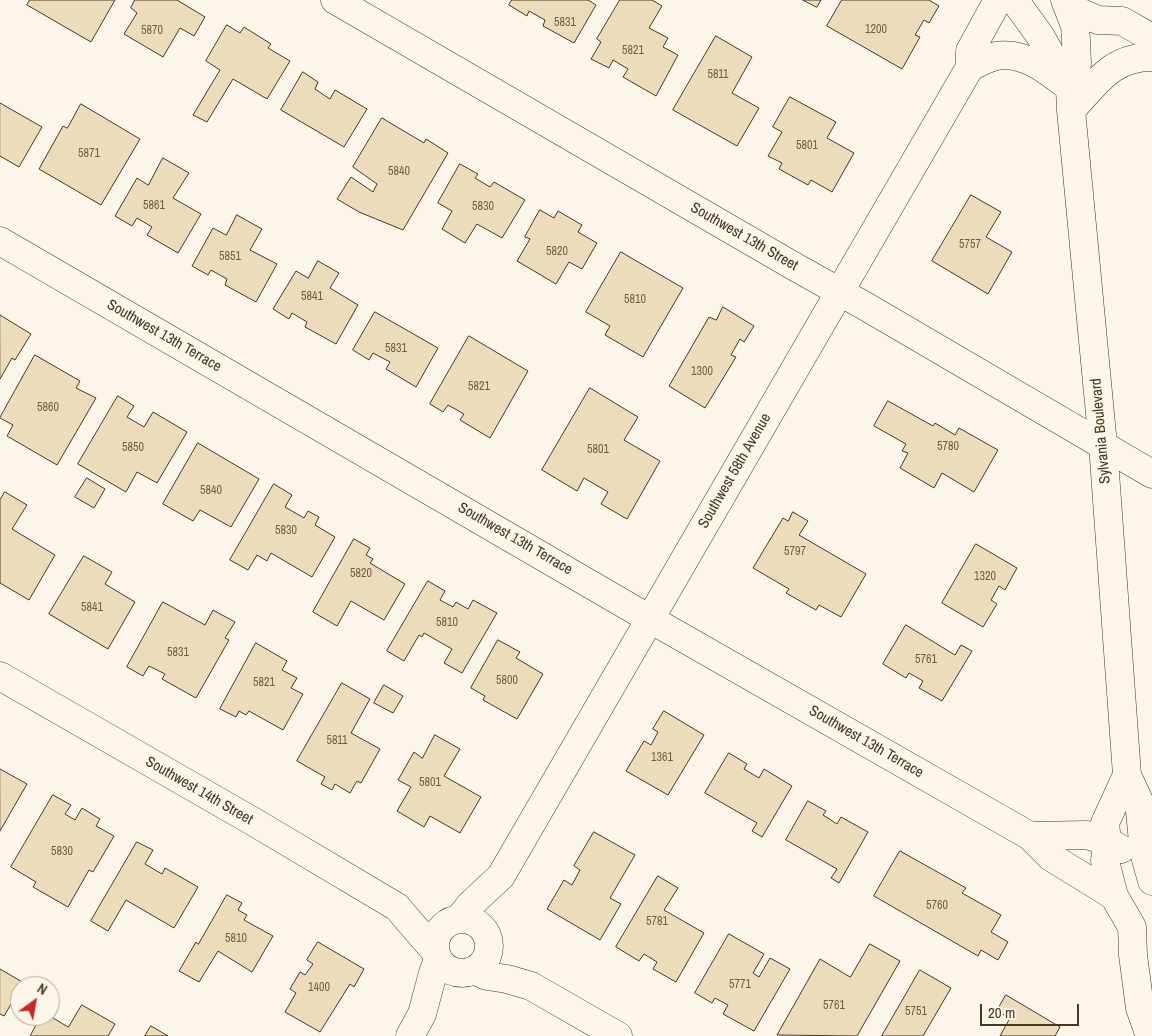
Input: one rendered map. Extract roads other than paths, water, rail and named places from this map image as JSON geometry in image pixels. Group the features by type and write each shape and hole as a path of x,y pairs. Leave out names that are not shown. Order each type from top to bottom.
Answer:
{"street":[{"name":"Southwest 13th Street","path":"335,0 1152,474"},
{"name":"Southwest 58th Avenue","path":"455,920 501,876 970,67 970,51 1009,0"},
{"path":"1009,0 1036,9 1051,7 1065,0 1082,13 1098,20 1114,10 1152,38"},
{"name":"Sylvania Boulevard","path":"1009,0 1041,37 1070,99"},
{"name":"Sylvania Boulevard","path":"1065,0 1075,26 1077,64 1070,99 1102,445 1127,774 1139,801 1144,852 1152,880"},
{"path":"970,67 995,56 1023,58 1046,69 1070,99 1111,68 1141,57 1152,57"},
{"name":"Southwest 13th Terrace","path":"0,241 650,619 1030,836 1051,857 1114,896"},
{"name":"Southwest 14th Street","path":"0,676 254,822 397,907 436,955"},
{"name":"Sylvania Boulevard","path":"1127,774 1105,823 1107,841 1105,861 1114,896 1132,927 1133,955 1140,1008 1150,1034"},
{"path":"1030,836 1086,835 1107,841 1132,857 1152,880"},
{"name":"Southwest 58th Avenue","path":"487,938 501,876"},
{"name":"Southwest 14th Street","path":"397,907 412,908 455,920"},
{"path":"416,1025 433,973 436,955 435,942 438,933 443,926 455,920 475,922 500,955 531,986"},
{"path":"1132,927 1152,951"},
{"path":"416,1025 470,972 481,966 489,950 487,938"},
{"path":"436,955 443,966 458,973 470,972 531,986 618,1036"}]}
